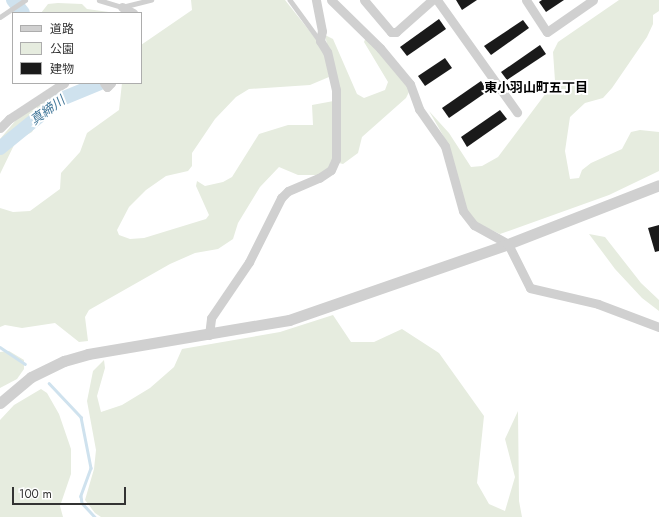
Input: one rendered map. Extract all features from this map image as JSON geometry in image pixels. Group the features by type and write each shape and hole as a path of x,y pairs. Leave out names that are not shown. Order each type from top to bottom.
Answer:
{"street":[{"path":"209,335 211,318 249,262 281,198 293,188 319,178 330,170 336,159 336,90 327,52 320,41 322,31 316,0"},
{"path":"331,0 380,48 410,84 419,109 446,146 464,211 474,225 508,244 530,288 612,309 659,327"},
{"path":"364,0 391,32 396,32 432,0"},
{"path":"437,0 517,112"},
{"path":"526,0 548,32 593,0"},
{"path":"122,7 131,12"},
{"path":"0,128 20,111 62,84"},
{"path":"0,403 31,377 64,360 88,354 209,335 309,314 508,244 659,184"}],"lane":[{"path":"0,18 25,0"},
{"path":"99,0 122,7 151,0"},
{"path":"290,0 320,41"}],"green space":[{"path":"191,0 285,0 319,43 325,55 329,77 310,85 249,89 236,97 215,119 192,153 192,166 188,171 166,176 146,190 129,207 117,230 119,235 130,239 144,238 206,219 209,215 196,186 197,181 205,186 223,182 232,177 259,134 288,125 313,125 312,105 339,100 325,35 333,39 357,94 364,98 385,90 388,82 364,42 366,37 410,90 406,98 362,137 358,153 343,164 331,161 329,170 317,175 298,175 279,167 260,187 238,223 233,239 218,249 195,253 170,264 89,310 85,317 88,341 79,342 55,323 22,328 5,325 0,327 0,208 13,212 30,211 60,189 61,173 80,152 87,133 119,110 122,84 142,84 142,44 192,10"},
{"path":"619,0 659,0 659,11 653,15 653,24 647,37 612,88 603,98 585,103 570,117 565,151 570,179 579,178 582,170 591,163 622,149 631,132 640,130 659,132 659,171 609,195 500,234 483,226 471,218 464,202 444,137 429,111 449,133 471,167 482,166 498,157 555,81 553,52 558,42"},
{"path":"48,4 82,4 87,9 109,12 42,12"},
{"path":"51,99 54,107 37,123 32,132 16,141 0,174 0,139 16,120 45,100"},
{"path":"589,234 605,237 641,283 659,300 659,311 642,298 615,269"},
{"path":"333,315 351,342 374,342 402,329 439,353 484,416 477,483 489,504 505,511 515,477 505,439 518,411 519,501 522,517 101,517 95,513 85,500 94,469 96,450 87,401 93,371 104,360 105,368 97,396 101,412 122,405 150,388 174,367 182,349 280,332"},
{"path":"9,351 24,360 24,369 17,379 0,388 0,352"},
{"path":"41,389 47,393 59,414 71,449 71,474 60,506 63,517 0,517 0,420 14,405"}],"building":[{"path":"456,0 477,0 462,10"},
{"path":"542,0 564,0 546,12 539,2"},
{"path":"439,19 446,29 407,56 400,47"},
{"path":"523,20 529,28 491,55 484,46"},
{"path":"540,45 546,54 507,80 501,72"},
{"path":"445,58 452,68 425,86 418,76"},
{"path":"481,81 488,91 449,118 442,108"},
{"path":"500,110 507,119 467,147 461,137"},
{"path":"659,225 659,251 655,252 648,228"}],"waterway":[{"name":"真締川","path":"13,0 22,12"},
{"name":"真締川","path":"0,148 59,100 98,84"},
{"path":"0,347 25,364"},
{"path":"49,383 81,417 91,468 81,496 82,503 95,517"}],"district":[{"name":"東小羽山町五丁目","path":"536,88"}]}
